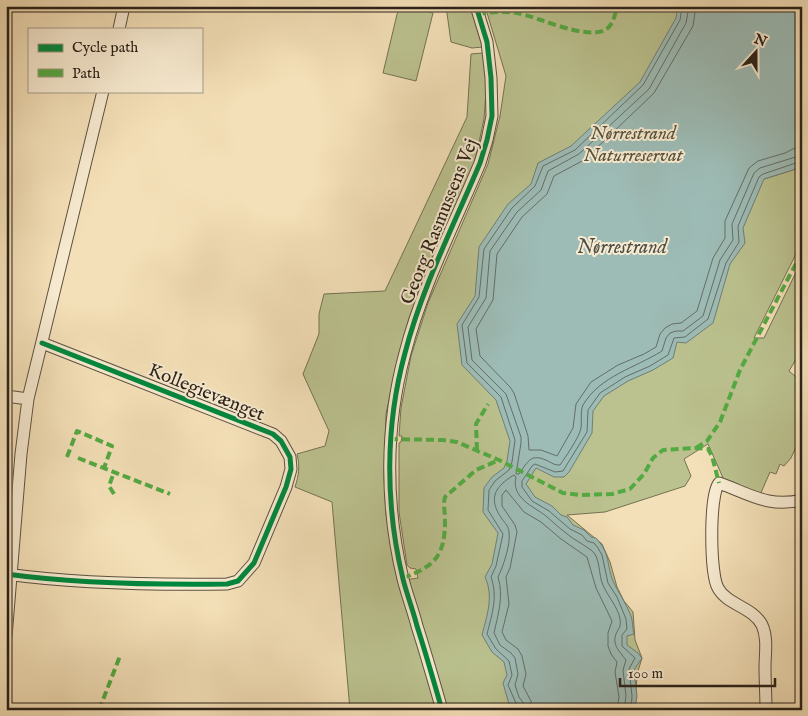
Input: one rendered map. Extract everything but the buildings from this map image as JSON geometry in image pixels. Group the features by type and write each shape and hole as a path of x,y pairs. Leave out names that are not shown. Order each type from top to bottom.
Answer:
{"street":[{"path":"118,28 124,6"},
{"name":"Georg Rasmussens Vej","path":"442,710 403,578 392,511 389,475 390,439 404,354 432,273 480,163 488,140 492,116 492,78 487,42 476,6"},
{"path":"6,637 9,574 28,399 103,92"},
{"name":"Kollegievænget","path":"9,574 118,582 228,584 238,581 254,563 286,486 291,469 290,457 281,441 273,434 42,343"},
{"path":"6,396 28,399"},
{"path":"766,710 765,640 762,625 753,614 724,596 718,589 714,576 711,523 713,502 716,486 719,483 764,500 778,503 802,500"}],"green space":[{"path":"399,6 433,13 416,81 383,73"},
{"path":"446,6 471,6 483,47 472,48 451,42"},
{"name":"Nørrestrand Naturreservat","path":"485,6 802,6 764,179 793,170 802,165 802,242 754,338 764,338 802,260 802,349 789,371 802,382 801,447 796,447 791,458 784,466 780,464 776,474 770,472 760,495 724,480 708,444 684,459 691,476 685,486 605,512 567,515 602,544 610,562 617,587 624,601 633,612 635,640 642,658 638,671 633,710 350,710 332,502 295,487 299,470 297,454 325,446 329,431 303,374 319,334 319,314 324,294 385,291 467,117 471,54 483,53 487,78 484,119 475,161 431,263 399,354 386,414 384,477 386,514 398,581 418,578 416,569 410,568 407,565 399,512 399,443 402,436 399,436 401,408 411,356 428,303 488,164 500,116 506,76"}],"water":[{"name":"Nørrestrand","path":"678,6 802,6 802,165 793,170 764,179 743,228 745,243 730,264 713,323 686,343 677,342 673,358 653,370 628,381 604,396 593,411 592,433 569,472 564,477 554,477 536,468 526,484 535,497 567,517 573,525 584,530 591,537 596,538 604,549 613,581 632,618 634,634 627,636 627,645 642,658 634,670 637,696 635,710 516,710 509,704 503,683 507,675 504,662 492,652 482,635 488,613 489,599 488,584 485,577 492,564 498,533 483,512 484,488 492,477 504,468 510,441 496,400 462,365 457,324 475,296 479,247 508,204 531,184 538,163 571,146 640,82 676,18"}],"marked path":[{"path":"478,14 517,13 561,27 585,32 596,32 605,30 610,26 617,6"},
{"path":"696,448 707,441 720,422 740,370 802,252"},
{"path":"477,450 476,424 488,404"},
{"path":"67,457 77,431 112,446 104,468"},
{"path":"390,439 457,442 499,460 563,493 581,495 612,494 630,489 644,474 653,458 663,450 708,449 712,456 719,483"},
{"path":"78,458 170,494"},
{"path":"403,578 414,574 430,564 440,551 445,532 445,497 476,470 499,460"},
{"path":"114,472 109,486 114,494"},
{"path":"99,710 120,656"}],"cycle path":[{"path":"442,710 405,585 397,551 390,494 391,437 398,381 412,328 429,280 480,163 492,116 491,78 487,42 476,6"},
{"path":"6,574 116,583 227,584 238,581 254,563 286,487 291,469 290,457 281,441 273,434 42,343"}]}
